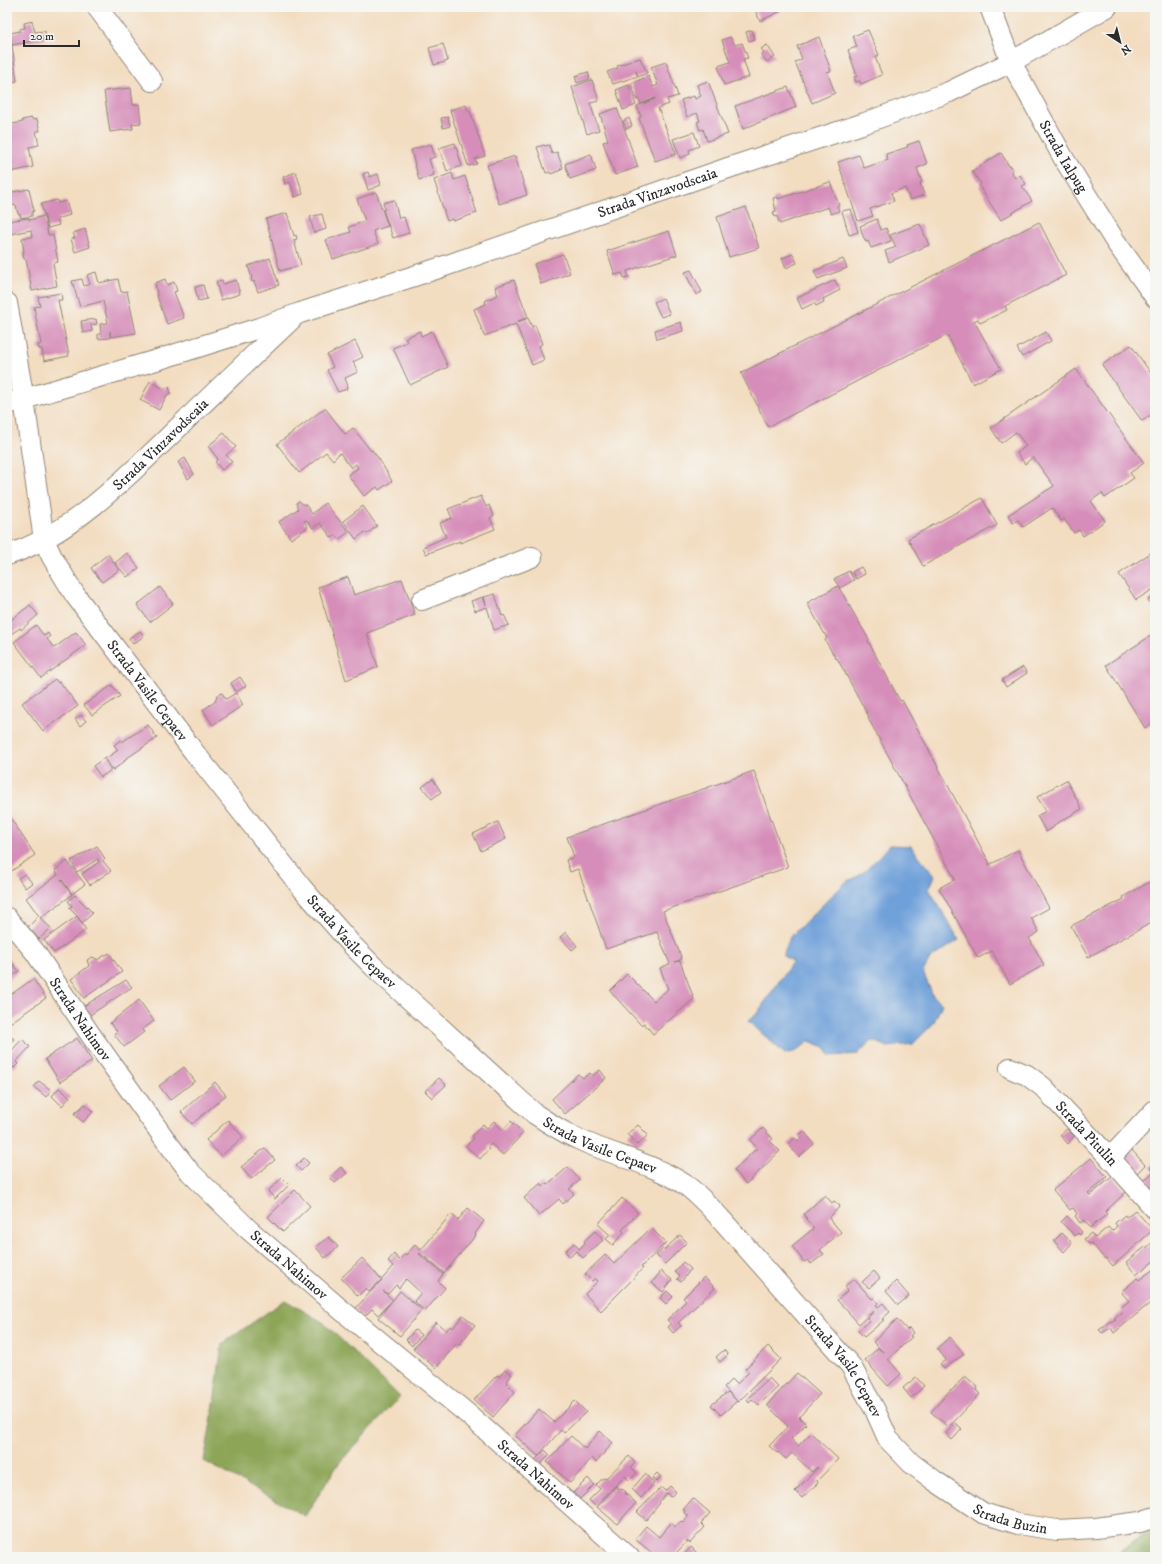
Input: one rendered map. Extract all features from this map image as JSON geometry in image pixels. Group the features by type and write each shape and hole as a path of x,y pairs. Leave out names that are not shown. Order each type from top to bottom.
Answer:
{"street":[{"path":"97,7 152,81"},
{"name":"Strada Ialpug","path":"990,7 1011,62 1064,159 1115,241 1155,297"},
{"name":"Strada Vinzavodscaia","path":"15,402 259,328 300,312 439,268 865,123 949,92 1011,62 1107,7"},
{"name":"Strada Vasile Cepaev","path":"7,303 15,402 44,540 52,557 75,595 252,826 302,888 352,945 393,985 535,1114 558,1129 580,1140 664,1173 686,1186 702,1199 851,1366 875,1410 888,1439"},
{"name":"Strada Vinzavodscaia","path":"7,555 44,540 79,516 126,478 300,312"},
{"path":"422,600 532,557"},
{"name":"Strada Nahimov","path":"7,918 35,952 90,1034 190,1172 248,1229 339,1308 469,1415 629,1557"},
{"name":"Strada Pitulin","path":"1010,1068 1027,1075 1043,1087 1110,1158 1155,1209"},
{"path":"1110,1158 1155,1110"},
{"name":"Strada Buzin","path":"888,1439 911,1463 935,1482 983,1512 1018,1524 1058,1530 1088,1529 1140,1522 1155,1517"}],"green space":[{"path":"285,1300 324,1323 400,1397 339,1463 305,1516 204,1461 213,1411 222,1344"},
{"path":"1155,1530 1155,1557 1113,1557 1142,1535"}],"water":[{"path":"889,845 911,846 935,876 929,889 959,940 930,959 923,972 933,996 942,1004 933,1024 913,1044 887,1047 877,1042 870,1041 858,1054 830,1056 825,1047 809,1041 797,1051 785,1054 748,1021 756,1015 793,961 783,956 790,937 847,881 865,871"}],"building":[{"path":"779,7 781,11 760,21 754,8"},
{"path":"32,21 35,32 45,31 46,39 12,45 10,33 20,31 20,29 25,28 24,23"},
{"path":"752,30 755,39 749,41 746,32"},
{"path":"868,30 879,55 875,57 882,75 861,84 860,81 856,82 854,77 857,76 848,50 857,47 853,36"},
{"path":"730,37 735,45 742,43 748,58 743,59 749,77 724,85 718,66 730,62 722,40"},
{"path":"819,37 831,71 827,72 835,93 812,103 795,62 802,59 797,46"},
{"path":"443,44 448,61 434,65 429,48"},
{"path":"7,45 12,45 17,81 7,83"},
{"path":"767,45 775,57 767,62 761,54 764,52 761,49"},
{"path":"640,58 647,73 613,84 607,72 618,68 617,66"},
{"path":"666,62 678,96 667,99 669,104 658,108 676,154 655,161 639,118 641,117 637,106 655,98 641,104 639,99 637,100 631,84 648,76 653,87 658,85 651,67"},
{"path":"588,72 590,79 577,83 575,76"},
{"path":"592,80 599,101 590,103 599,130 587,134 572,87"},
{"path":"708,81 728,134 707,141 703,129 700,130 697,122 700,121 697,113 687,117 681,100 694,96 695,99 701,96 697,85"},
{"path":"629,85 636,105 623,110 616,90"},
{"path":"788,87 796,107 743,129 735,106"},
{"path":"131,88 133,105 139,104 141,123 132,124 133,129 110,132 104,91"},
{"path":"466,105 468,111 470,111 485,156 475,159 477,164 468,166 450,110"},
{"path":"617,108 638,167 615,175 603,142 608,140 600,114"},
{"path":"448,117 450,126 443,128 441,118"},
{"path":"32,118 33,120 37,119 40,131 36,131 39,145 29,147 33,167 11,172 10,169 8,169 7,164 9,163 7,153 7,125 23,122 22,120"},
{"path":"629,118 632,126 626,129 623,121"},
{"path":"694,132 699,146 689,150 690,154 680,158 673,139"},
{"path":"919,141 927,164 917,168 922,182 920,183 924,195 910,200 905,188 891,193 894,201 870,209 873,216 858,221 838,162 859,155 864,168 888,160 886,154 908,147 907,145"},
{"path":"455,143 462,166 447,171 439,148"},
{"path":"431,144 435,157 429,159 434,175 419,180 411,150"},
{"path":"549,145 552,154 557,152 563,168 560,169 561,170 551,174 550,172 546,173 537,147"},
{"path":"1001,153 1013,170 1011,171 1015,178 1020,175 1026,184 1022,186 1032,201 1001,220 979,186 981,184 972,171"},
{"path":"591,154 596,170 570,179 565,164"},
{"path":"515,156 527,195 499,204 487,165"},
{"path":"296,172 303,194 295,197 290,182 285,184 283,177"},
{"path":"368,172 370,177 378,174 381,185 368,190 363,174"},
{"path":"452,173 454,180 465,176 477,213 453,221 452,219 447,221 434,180"},
{"path":"830,182 839,205 837,206 839,211 831,214 828,207 780,224 777,216 775,217 773,212 776,211 773,198 778,197 778,199"},
{"path":"29,189 34,211 32,212 32,216 21,218 20,214 18,214 16,205 7,206 7,193"},
{"path":"376,192 388,226 373,231 378,244 333,259 326,240 351,232 349,227 365,221 357,199"},
{"path":"57,200 58,203 66,201 70,215 57,219 59,225 48,228 41,204"},
{"path":"394,200 399,218 404,217 409,233 393,238 383,210 385,209 383,203"},
{"path":"746,207 759,248 729,257 717,217"},
{"path":"851,209 858,232 849,235 842,211"},
{"path":"287,213 294,236 296,235 297,239 294,240 301,265 280,271 266,219"},
{"path":"322,214 326,229 314,233 310,217"},
{"path":"44,216 48,235 53,235 58,262 53,263 57,286 32,291 26,259 24,259 22,238 32,237 31,230 11,234 8,221 29,218 29,220"},
{"path":"877,219 881,230 886,228 891,241 871,248 868,241 866,242 863,236 860,226"},
{"path":"1039,222 1066,275 1005,306 1007,310 980,323 978,319 974,321 1001,369 973,384 947,335 768,427 741,373"},
{"path":"920,224 929,245 889,262 885,251 896,247 890,235"},
{"path":"85,229 90,247 75,252 71,239 75,238 73,233"},
{"path":"669,231 677,255 627,271 629,277 624,278 622,273 615,275 607,251"},
{"path":"563,254 570,273 541,284 534,264"},
{"path":"793,254 797,263 786,268 782,258"},
{"path":"270,258 279,285 258,292 254,281 252,282 248,266"},
{"path":"843,259 847,268 818,279 814,271"},
{"path":"691,270 702,292 696,295 685,272"},
{"path":"96,272 99,283 118,279 121,292 127,291 136,333 111,337 110,331 110,338 98,339 98,334 101,334 100,324 108,323 103,301 80,307 72,281 82,279 84,286 90,284 87,275"},
{"path":"165,279 167,285 174,282 177,291 174,292 184,318 167,324 158,299 155,283"},
{"path":"222,280 223,284 236,280 240,294 221,300 216,282"},
{"path":"514,280 528,317 518,322 528,318 532,327 535,325 542,344 539,346 544,360 532,365 516,324 484,336 474,309 486,304 485,301 498,295 495,287"},
{"path":"835,280 840,290 823,299 824,302 816,306 814,303 802,309 797,298"},
{"path":"203,285 207,299 198,301 195,287"},
{"path":"61,293 62,300 58,300 69,356 44,361 42,349 39,349 38,345 41,344 34,307 40,306 38,297"},
{"path":"663,298 670,314 661,317 654,302"},
{"path":"96,319 97,324 91,325 92,331 83,333 81,321"},
{"path":"681,322 683,331 657,339 655,330"},
{"path":"420,331 421,336 432,331 448,367 410,385 393,348 407,342 405,338"},
{"path":"1046,332 1051,341 1022,357 1017,348"},
{"path":"355,341 363,357 353,362 358,372 345,378 348,386 346,387 347,389 338,392 327,370 333,367 327,355"},
{"path":"1131,345 1155,379 1155,412 1142,421 1102,365"},
{"path":"1076,369 1144,463 1130,473 1134,478 1105,498 1102,493 1091,501 1105,521 1083,536 1079,530 1074,533 1064,519 1061,521 1052,508 1023,527 1018,520 1013,523 1008,515 1054,486 1033,457 1025,464 1017,453 1026,446 1016,432 1001,443 991,428"},
{"path":"150,381 164,389 169,387 171,393 167,395 159,410 140,400"},
{"path":"325,408 345,434 353,428 379,459 392,481 379,490 377,487 364,496 348,475 358,468 356,464 351,468 340,453 333,460 326,452 299,473 277,444"},
{"path":"224,433 236,447 226,455 232,462 222,470 215,462 218,459 208,446"},
{"path":"185,458 194,474 188,479 178,462"},
{"path":"481,496 486,507 489,505 494,516 490,518 495,529 460,543 460,541 426,554 423,547 446,537 440,523 452,518 448,509"},
{"path":"982,498 997,525 923,566 908,539"},
{"path":"299,501 304,505 305,504 312,514 325,503 349,532 339,539 336,535 332,538 320,523 313,528 306,520 304,521 308,527 291,539 279,522 298,509 296,503"},
{"path":"363,506 377,526 367,534 365,532 356,539 343,521"},
{"path":"1155,550 1155,588 1136,600 1119,574"},
{"path":"127,553 139,568 127,577 115,563"},
{"path":"108,554 119,570 102,582 91,568"},
{"path":"861,567 865,574 856,579 852,572"},
{"path":"849,571 854,580 840,588 834,579"},
{"path":"348,577 354,595 402,579 415,615 367,633 378,667 346,680 318,587"},
{"path":"838,586 869,640 868,641 900,701 902,700 989,862 989,865 1018,850 1049,908 1031,918 1039,932 1029,938 1044,965 1010,984 992,951 978,958 939,888 955,879 837,658 836,659 825,640 827,638 807,603"},
{"path":"160,587 173,604 150,622 137,605"},
{"path":"495,594 502,616 504,615 509,625 494,630 487,607 475,611 471,601 483,597 486,605 484,597"},
{"path":"1155,596 1155,611 1148,600"},
{"path":"30,605 38,615 21,630 20,628 11,634 7,629 7,623"},
{"path":"36,625 44,636 48,633 50,637 47,639 54,648 76,632 86,645 41,678 14,642"},
{"path":"140,631 144,636 133,644 129,638"},
{"path":"1155,633 1155,721 1145,728 1106,665"},
{"path":"1023,667 1027,673 1006,687 1002,680"},
{"path":"240,677 246,686 236,692 231,683"},
{"path":"55,679 58,683 60,682 78,706 43,731 22,703"},
{"path":"112,685 120,696 92,715 84,705"},
{"path":"222,693 226,699 236,693 243,705 213,725 203,710 216,701 216,696"},
{"path":"81,715 86,721 80,726 75,719"},
{"path":"148,725 157,738 124,760 125,761 113,770 105,759 118,750 114,745 121,740 122,742"},
{"path":"104,758 111,770 101,777 93,766"},
{"path":"754,771 788,867 663,911 682,959 675,962 680,961 694,999 653,1034 644,1023 641,1025 610,991 627,974 654,1001 668,989 660,968 670,964 657,932 606,949 578,869 570,872 566,860 574,857 567,837"},
{"path":"433,779 441,792 432,799 422,787"},
{"path":"1066,780 1082,809 1054,825 1054,827 1046,832 1037,816 1046,811 1037,797"},
{"path":"7,813 35,855 7,874"},
{"path":"498,822 506,839 481,851 473,834"},
{"path":"97,846 105,859 103,861 111,871 90,885 82,874 99,862 98,859 77,872 71,861"},
{"path":"67,861 85,884 72,894 61,879 72,895 40,918 51,928 39,939 28,927 39,916 26,898 58,875 55,870"},
{"path":"25,874 32,883 25,888 18,878"},
{"path":"1153,880 1155,883 1155,921 1088,957 1071,926 1124,899 1123,897"},
{"path":"75,895 93,913 82,923 69,908 72,906 68,901"},
{"path":"77,916 86,930 54,953 44,940"},
{"path":"566,932 577,946 572,950 560,937"},
{"path":"109,953 122,972 84,998 71,979 89,966 87,960 92,957 97,960"},
{"path":"7,957 19,971 7,981"},
{"path":"33,979 46,998 7,1025 7,1003 10,1001 7,997"},
{"path":"126,980 132,987 90,1015 84,1006"},
{"path":"139,1000 154,1021 142,1030 144,1032 124,1047 114,1034 117,1031 110,1023"},
{"path":"7,1033 14,1039 7,1047"},
{"path":"77,1038 92,1061 60,1082 45,1059"},
{"path":"22,1039 30,1047 16,1062 18,1064 14,1068 9,1064 11,1062 8,1059 10,1057 8,1055"},
{"path":"184,1067 195,1081 170,1100 159,1086"},
{"path":"600,1070 606,1078 565,1114 552,1099 578,1074 583,1078 590,1073 592,1076"},
{"path":"439,1078 446,1085 432,1098 425,1091"},
{"path":"39,1081 51,1090 46,1097 34,1087"},
{"path":"215,1082 226,1095 192,1124 181,1112"},
{"path":"59,1088 70,1097 62,1106 52,1096"},
{"path":"85,1104 93,1112 83,1122 74,1114"},
{"path":"228,1120 243,1137 221,1156 206,1140"},
{"path":"494,1121 503,1130 511,1121 523,1133 503,1155 491,1144 487,1148 489,1149 480,1159 466,1146 474,1138 472,1136 483,1124 487,1128"},
{"path":"638,1125 648,1135 637,1145 627,1134"},
{"path":"763,1128 773,1139 770,1141 780,1151 746,1184 734,1170 757,1148 750,1140"},
{"path":"1067,1129 1074,1136 1068,1144 1060,1135"},
{"path":"804,1131 814,1144 799,1157 788,1144 795,1138 798,1141 801,1138 799,1135"},
{"path":"265,1148 275,1160 251,1179 241,1167"},
{"path":"1132,1150 1145,1165 1136,1174 1122,1159"},
{"path":"304,1158 309,1163 301,1171 296,1166"},
{"path":"1091,1158 1107,1177 1088,1193 1090,1195 1113,1176 1126,1192 1105,1212 1107,1214 1090,1228 1084,1220 1080,1223 1075,1216 1077,1214 1074,1209 1072,1208 1070,1210 1053,1190"},
{"path":"1155,1162 1155,1194 1143,1182 1154,1171 1150,1168"},
{"path":"341,1167 347,1173 335,1183 330,1177"},
{"path":"568,1167 580,1180 569,1189 574,1194 563,1204 559,1199 539,1216 524,1198 541,1183 543,1186 547,1183 548,1184"},
{"path":"282,1178 289,1185 275,1199 268,1191"},
{"path":"295,1190 310,1206 283,1232 268,1217"},
{"path":"825,1195 832,1203 834,1201 840,1206 829,1218 841,1232 820,1250 824,1254 811,1264 808,1260 804,1262 792,1246 814,1228 806,1219 804,1214"},
{"path":"622,1198 638,1213 622,1230 624,1232 613,1245 606,1239 610,1235 598,1224"},
{"path":"468,1208 484,1221 475,1234 476,1235 444,1273 420,1253 419,1254 443,1274 438,1281 445,1288 425,1311 414,1301 421,1293 406,1279 399,1288 396,1285 388,1294 383,1291 393,1300 378,1315 372,1309 363,1318 355,1309 394,1266 388,1261 394,1254 399,1260 415,1245 421,1250 451,1214 458,1220"},
{"path":"1135,1210 1153,1230 1113,1266 1091,1243 1089,1244 1084,1239 1091,1233 1095,1238 1108,1227 1112,1231 1117,1226 1115,1223 1125,1215 1126,1217"},
{"path":"1067,1216 1082,1232 1080,1235 1078,1233 1075,1236 1061,1222"},
{"path":"651,1228 666,1243 641,1267 643,1268 601,1311 585,1294 598,1281 595,1278 592,1281 585,1274 605,1255 614,1264"},
{"path":"595,1231 603,1240 583,1258 576,1251 570,1257 565,1251 574,1243 579,1249 585,1243 584,1241"},
{"path":"1062,1233 1072,1243 1064,1252 1054,1241"},
{"path":"680,1235 687,1242 665,1264 656,1255 663,1249 664,1250"},
{"path":"329,1237 338,1247 325,1258 316,1247"},
{"path":"1152,1243 1155,1248 1155,1260 1136,1275 1126,1262"},
{"path":"362,1258 382,1280 369,1292 366,1288 358,1296 341,1278"},
{"path":"683,1262 691,1269 681,1282 677,1279 680,1276 675,1272"},
{"path":"1155,1268 1155,1299 1114,1333 1111,1328 1102,1333 1099,1330 1110,1321 1111,1322 1116,1319 1114,1318 1123,1311 1120,1308 1129,1301 1121,1292 1137,1278 1139,1280"},
{"path":"661,1271 672,1280 663,1292 652,1283"},
{"path":"874,1271 880,1278 869,1288 862,1282"},
{"path":"704,1277 715,1288 678,1323 681,1326 673,1333 668,1327 671,1324 667,1320 686,1301 683,1298"},
{"path":"854,1279 872,1299 874,1298 878,1303 876,1305 878,1307 883,1303 890,1312 882,1319 884,1320 864,1337 858,1331 870,1321 867,1318 874,1312 873,1311 859,1324 837,1300 848,1290 845,1286"},
{"path":"896,1281 909,1296 898,1305 886,1291"},
{"path":"400,1291 422,1310 400,1336 378,1318"},
{"path":"667,1291 673,1297 666,1304 660,1298"},
{"path":"463,1315 475,1325 459,1345 457,1343 436,1368 413,1349 436,1322 446,1331 450,1326 453,1328"},
{"path":"897,1319 907,1330 909,1328 913,1333 910,1336 912,1337 888,1359 901,1374 888,1386 865,1360 878,1348 884,1353 873,1342"},
{"path":"415,1330 421,1335 412,1346 406,1340"},
{"path":"950,1337 964,1354 944,1369 940,1364 946,1360 937,1348"},
{"path":"768,1346 781,1359 738,1402 724,1387 732,1379 737,1384 749,1372 745,1369"},
{"path":"724,1350 728,1355 720,1362 716,1357"},
{"path":"505,1369 512,1374 506,1383 515,1392 493,1417 474,1400 497,1375 499,1377"},
{"path":"797,1373 820,1394 799,1417 806,1424 791,1439 798,1446 811,1433 838,1459 817,1481 818,1483 802,1498 795,1491 818,1468 817,1467 812,1472 792,1453 786,1459 769,1446 788,1426 767,1405"},
{"path":"965,1376 978,1387 976,1390 980,1394 949,1427 931,1412 951,1389 952,1390"},
{"path":"916,1377 924,1386 911,1398 903,1388"},
{"path":"769,1378 778,1387 759,1405 752,1399 749,1402 747,1399"},
{"path":"728,1392 737,1401 721,1415 711,1405"},
{"path":"575,1401 586,1412 564,1433 561,1430 538,1456 515,1435 539,1409 554,1422"},
{"path":"956,1423 962,1429 952,1440 946,1433"},
{"path":"600,1431 613,1443 596,1462 592,1458 570,1483 547,1462 571,1436 585,1449"},
{"path":"545,1450 550,1455 540,1465 535,1460"},
{"path":"629,1456 635,1463 631,1467 637,1473 629,1480 625,1476 595,1506 589,1500 600,1489 596,1485 603,1478 605,1479"},
{"path":"657,1473 661,1477 656,1482 652,1478"},
{"path":"645,1474 654,1483 641,1498 632,1489"},
{"path":"588,1478 594,1485 580,1499 573,1493"},
{"path":"616,1486 626,1492 625,1493 636,1503 617,1524 597,1507"},
{"path":"670,1486 676,1492 670,1497 667,1493 646,1520 637,1512 661,1487 665,1491"},
{"path":"693,1498 710,1513 701,1523 705,1527 690,1543 687,1541 673,1557 657,1557 635,1539 646,1526 659,1537 671,1523 676,1527 681,1521 683,1523 688,1516 683,1510"},
{"path":"691,1547 699,1555 697,1557 682,1557"}]}
